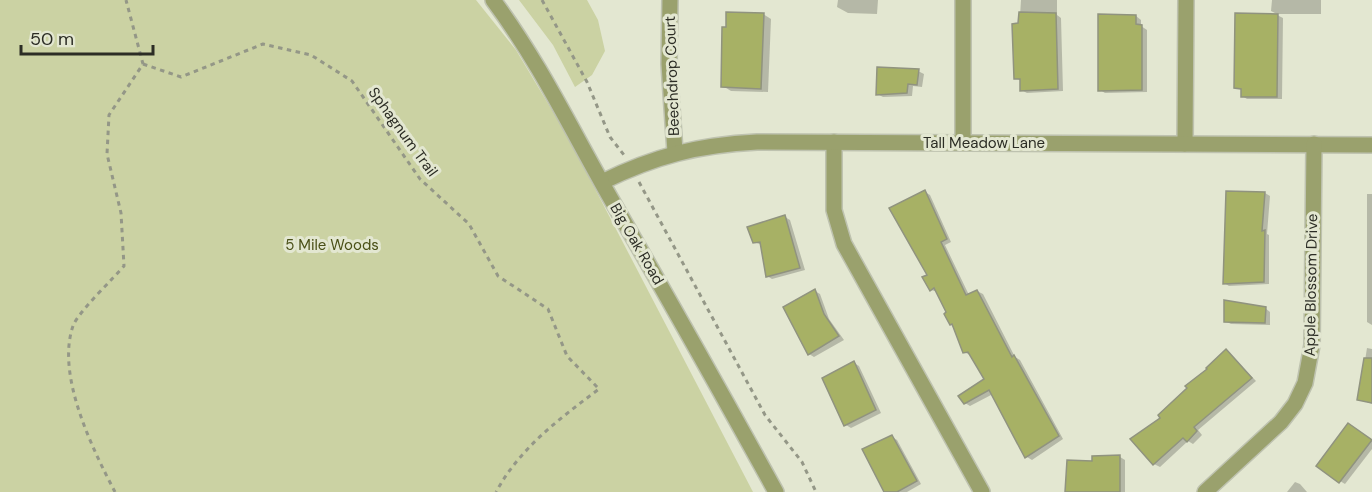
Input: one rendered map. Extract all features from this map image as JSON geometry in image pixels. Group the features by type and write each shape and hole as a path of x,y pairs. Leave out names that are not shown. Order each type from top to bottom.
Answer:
{"street":[{"name":"Big Oak Road","path":"493,0 524,42 776,492"},
{"name":"Beechdrop Court","path":"670,0 669,64 675,152"},
{"path":"963,0 963,143"},
{"path":"1185,144 1186,0"},
{"path":"834,142 834,210 844,244 982,492"},
{"name":"Tall Meadow Lane","path":"602,182 631,168 675,152 724,143 1372,145"},
{"name":"Apple Blossom Drive","path":"1205,492 1281,422 1295,404 1305,383 1312,345 1314,144"}],"path":[{"path":"115,492 75,400 67,363 73,324 124,266 121,213 106,154 109,115 143,64 126,0"},
{"path":"542,0 587,82 610,137 620,148 765,415 802,462 816,492"},
{"name":"Sphagnum Trail","path":"143,64 181,77 263,44 311,56 352,81 420,179 470,224 498,276 548,309 567,356 599,389 555,422 510,466 496,492"}],"green space":[{"name":"5 Mile Woods","path":"0,0 476,0 516,50 568,137 753,492 0,492"},
{"path":"519,0 587,0 598,20 605,51 592,75 575,87 553,45"}],"building":[{"path":"726,12 764,13 761,89 721,87 722,27 726,27"},
{"path":"1019,12 1056,13 1058,89 1020,91 1020,79 1014,79 1012,24 1018,23"},
{"path":"1235,13 1278,14 1277,97 1241,97 1241,89 1234,88"},
{"path":"1098,14 1136,15 1136,24 1142,25 1142,90 1098,91"},
{"path":"877,67 919,69 917,85 908,84 907,93 876,95"},
{"path":"925,190 947,239 941,242 966,295 977,290 1012,357 1014,355 1059,436 1025,458 989,390 964,404 958,396 984,379 968,352 963,353 934,288 930,291 922,277 927,275 889,208"},
{"path":"1226,191 1265,192 1262,231 1265,230 1264,282 1223,284"},
{"path":"785,215 800,268 766,277 760,242 753,243 747,227"},
{"path":"815,289 824,314 839,336 808,355 783,307"},
{"path":"1224,300 1266,307 1265,323 1224,322"},
{"path":"1226,349 1252,378 1194,427 1197,431 1187,442 1183,438 1153,465 1130,439 1160,418 1158,415 1187,388 1185,386 1207,369"},
{"path":"1364,358 1372,358 1372,403 1357,400"},
{"path":"854,361 876,410 844,426 822,378"},
{"path":"1348,423 1372,440 1339,483 1316,466"},
{"path":"892,435 917,481 897,492 884,492 862,449"},
{"path":"1120,455 1120,492 1065,492 1067,460 1092,461 1092,456"}]}
